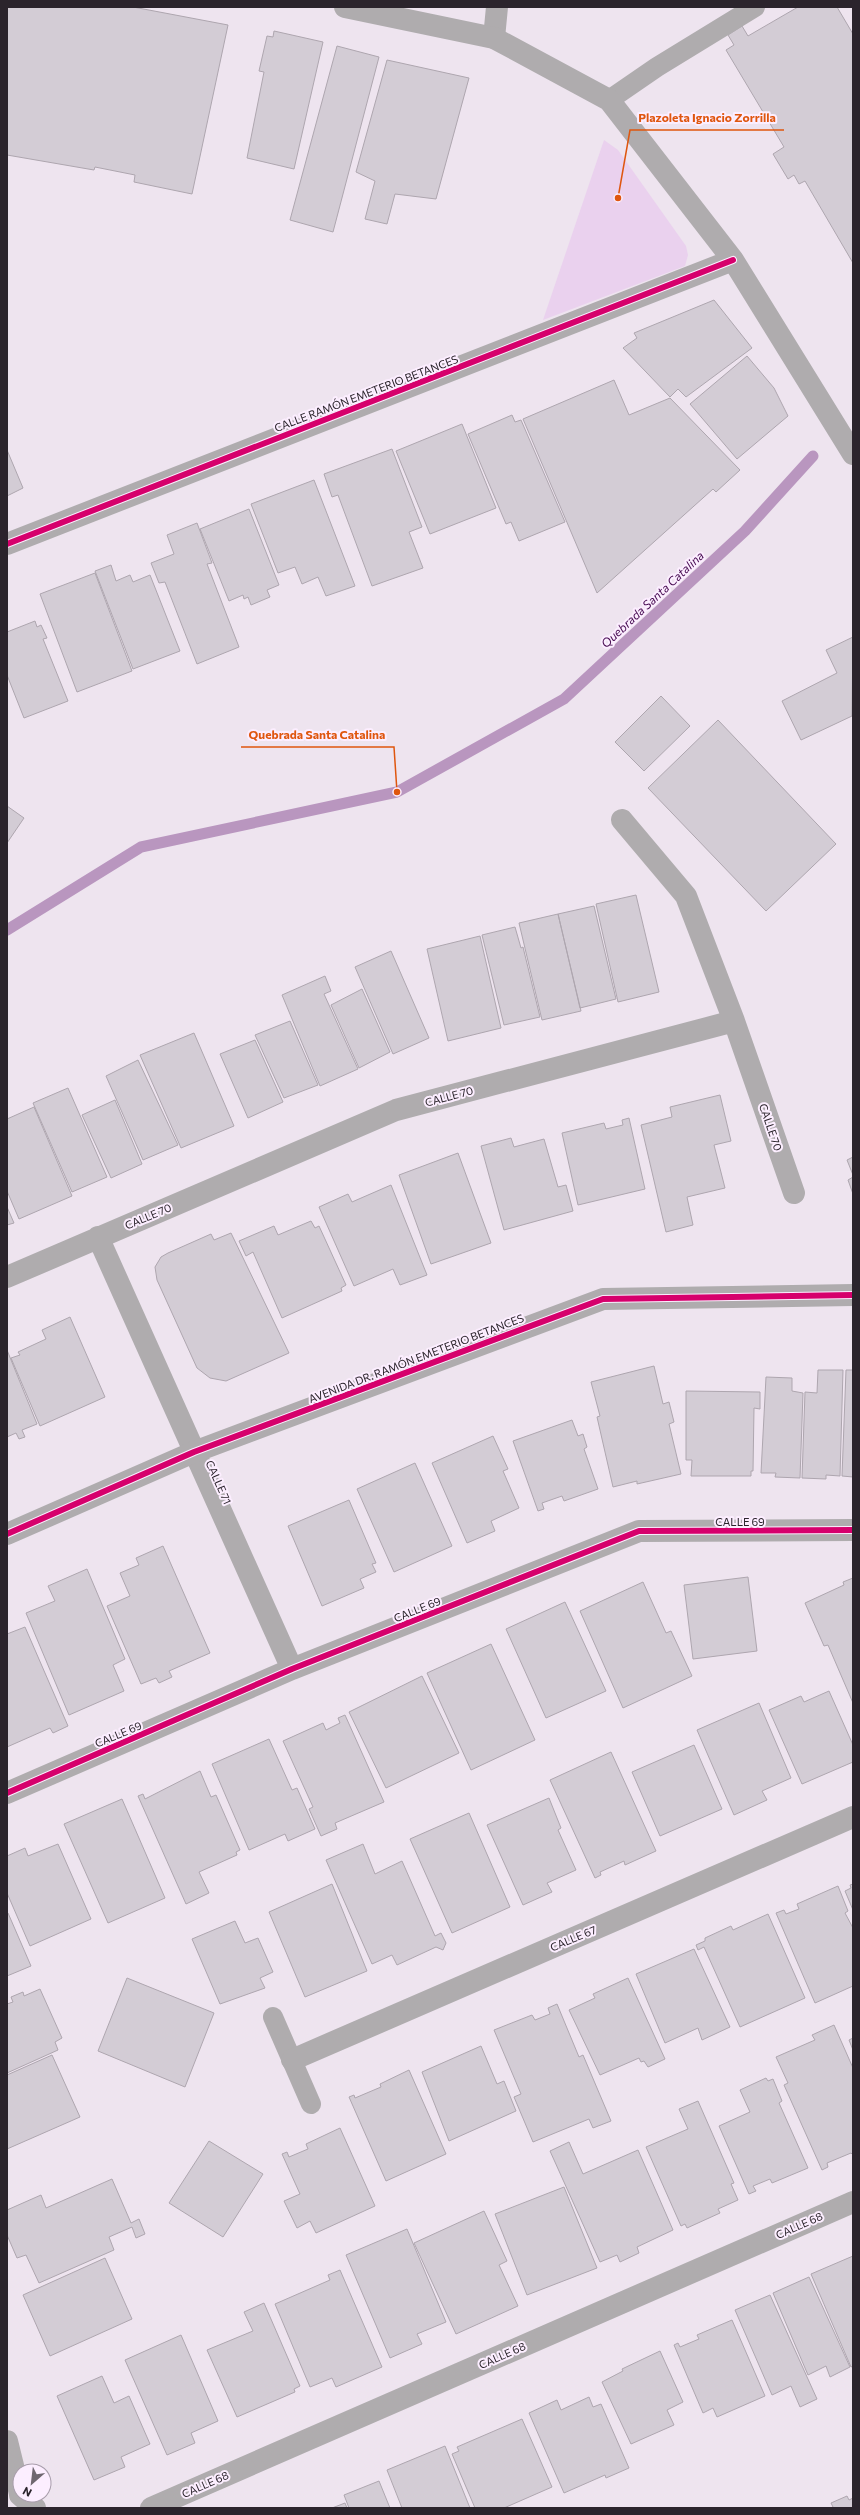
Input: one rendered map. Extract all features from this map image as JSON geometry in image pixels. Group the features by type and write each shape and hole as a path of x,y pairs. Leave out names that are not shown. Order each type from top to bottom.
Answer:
{"street":[{"path":"345,7 494,38 609,100 733,260 853,454"},
{"path":"494,38 497,7"},
{"name":"CALLE RAMÓN EMETERIO BETANCES","path":"7,544 733,260"},
{"path":"622,820 686,896 734,1021"},
{"name":"CALLE 70","path":"7,1277 396,1110 734,1021 794,1193"},
{"name":"CALLE 71","path":"98,1237 292,1669"},
{"name":"AVENIDA DR. RAMÓN EMETERIO BETANCES","path":"7,1534 194,1452 603,1299 853,1295"},
{"name":"CALLE 69","path":"7,1793 292,1669 639,1531 853,1530"},
{"name":"CALLE 67","path":"292,2060 853,1817"},
{"name":"CALLE 68","path":"151,2508 853,2202"},
{"path":"7,2441 12,2463"}],"lane":[{"path":"609,100 656,67 755,7"},
{"path":"273,2017 311,2104"}],"shaded area":[{"path":"604,140 618,150 686,246 688,255 685,266 543,320"}],"building":[{"path":"7,7 133,7 228,25 192,194 134,182 135,175 95,167 94,170 7,155"},
{"path":"798,7 837,7 853,34 853,263 805,181 799,184 794,175 788,179 773,154 784,147 726,50 734,45 728,35 742,26 748,36"},
{"path":"274,31 323,42 294,169 247,158 264,72 259,71 267,36 273,37"},
{"path":"337,46 379,57 333,232 290,220"},
{"path":"387,60 469,78 436,199 395,194 387,224 365,219 375,181 356,172"},
{"path":"714,300 752,348 686,397 678,389 670,397 623,348 637,338 634,333"},
{"path":"747,356 774,388 788,416 737,459 690,404"},
{"path":"614,380 629,415 670,398 740,470 716,492 713,489 597,593 523,419"},
{"path":"512,415 515,422 521,420 565,522 519,541 511,522 506,524 468,434"},
{"path":"462,424 496,508 430,534 396,451"},
{"path":"392,449 422,527 409,532 423,568 372,586 338,495 332,497 324,474"},
{"path":"7,450 23,488 7,496"},
{"path":"314,480 355,586 326,596 318,577 302,584 295,567 278,573 251,504"},
{"path":"249,509 279,585 267,590 270,597 251,605 248,597 244,599 243,595 229,601 200,529"},
{"path":"197,523 212,563 207,564 239,647 197,664 165,582 159,583 151,563 174,554 167,535"},
{"path":"111,565 116,581 130,575 133,582 150,575 180,651 133,669 95,571"},
{"path":"95,573 132,671 77,692 40,594"},
{"path":"35,621 37,627 41,625 47,638 43,639 68,701 24,718 7,675 7,632"},
{"path":"853,637 852,716 801,740 782,701 837,673 826,650"},
{"path":"661,696 690,726 644,771 615,742"},
{"path":"718,720 836,844 766,911 648,788"},
{"path":"7,806 24,818 7,843"},
{"path":"636,895 659,992 618,1002 596,904"},
{"path":"594,906 616,999 580,1008 558,914"},
{"path":"558,914 581,1011 542,1020 519,923"},
{"path":"515,927 521,948 523,947 540,1017 504,1025 482,935"},
{"path":"480,936 501,1028 448,1041 427,949"},
{"path":"391,951 429,1038 393,1054 355,967"},
{"path":"325,976 331,991 324,994 358,1069 320,1086 282,995"},
{"path":"362,989 390,1052 359,1068 331,1005"},
{"path":"290,1021 318,1085 284,1098 255,1035"},
{"path":"194,1033 234,1126 181,1148 140,1055"},
{"path":"255,1040 283,1102 248,1118 220,1054"},
{"path":"138,1060 178,1145 143,1160 106,1076"},
{"path":"68,1088 107,1177 72,1192 33,1103"},
{"path":"720,1095 731,1141 714,1145 725,1188 687,1197 693,1225 666,1232 641,1125 672,1117 670,1107"},
{"path":"115,1100 142,1164 111,1178 82,1115"},
{"path":"34,1107 72,1196 19,1219 7,1191 7,1119"},
{"path":"629,1118 645,1189 578,1205 562,1133 604,1123 606,1129 623,1125 622,1120"},
{"path":"511,1138 514,1147 544,1139 558,1187 566,1185 573,1211 504,1230 481,1146"},
{"path":"458,1153 491,1243 431,1264 399,1175"},
{"path":"853,1157 853,1175 847,1160"},
{"path":"853,1177 853,1194 848,1180"},
{"path":"391,1185 427,1275 400,1285 393,1269 354,1286 319,1207 348,1194 352,1202"},
{"path":"7,1207 14,1223 7,1225"},
{"path":"311,1221 315,1228 319,1226 346,1285 341,1288 342,1291 282,1318 253,1252 246,1256 239,1241 274,1226 278,1235"},
{"path":"231,1233 289,1353 226,1381 210,1378 197,1368 157,1280 155,1267 161,1257 168,1253 211,1234 214,1240"},
{"path":"70,1317 105,1397 40,1426 11,1358 20,1355 18,1352 46,1339 42,1330"},
{"path":"7,1350 37,1424 22,1430 25,1437 19,1439 16,1433 7,1437"},
{"path":"654,1366 663,1404 669,1402 674,1422 669,1424 681,1474 637,1484 637,1481 613,1487 597,1417 600,1416 591,1382"},
{"path":"818,1370 843,1370 840,1476 826,1475 826,1479 802,1478 805,1392 817,1393"},
{"path":"846,1370 853,1370 853,1477 842,1476"},
{"path":"766,1377 792,1378 792,1391 803,1393 800,1478 775,1477 776,1473 761,1473"},
{"path":"686,1391 760,1392 760,1409 754,1408 753,1471 751,1471 751,1476 691,1476 692,1460 686,1460"},
{"path":"572,1420 578,1436 583,1434 587,1447 584,1449 598,1489 564,1501 562,1496 542,1503 544,1509 538,1511 513,1441"},
{"path":"493,1436 508,1469 503,1471 519,1508 491,1521 495,1531 467,1543 432,1463"},
{"path":"415,1463 452,1546 394,1572 357,1489"},
{"path":"349,1500 376,1563 372,1564 376,1572 360,1579 364,1588 322,1606 288,1526"},
{"path":"163,1546 210,1653 169,1671 172,1677 159,1683 156,1678 141,1684 107,1606 130,1596 120,1573 139,1565 136,1558"},
{"path":"87,1569 125,1659 113,1665 124,1691 69,1715 26,1613 55,1601 48,1586"},
{"path":"748,1577 757,1651 693,1659 684,1585"},
{"path":"853,1578 853,1703 828,1645 824,1646 805,1603 844,1585 843,1582"},
{"path":"643,1582 666,1633 671,1631 692,1676 623,1708 580,1611"},
{"path":"565,1602 606,1691 546,1718 506,1629"},
{"path":"25,1627 68,1726 53,1733 50,1728 7,1747 7,1634"},
{"path":"491,1644 535,1740 471,1770 427,1673"},
{"path":"422,1676 459,1753 386,1788 349,1712"},
{"path":"829,1691 853,1745 853,1762 802,1784 769,1710 801,1696 804,1702"},
{"path":"759,1703 791,1778 762,1791 767,1800 734,1815 697,1730"},
{"path":"345,1715 384,1802 335,1823 337,1829 321,1836 309,1809 313,1807 283,1741 323,1723 326,1730 340,1723 338,1718"},
{"path":"269,1739 292,1790 297,1788 315,1829 288,1841 285,1834 249,1850 212,1764"},
{"path":"694,1745 722,1809 660,1836 632,1772"},
{"path":"611,1752 656,1851 625,1865 624,1861 600,1872 601,1875 595,1878 550,1780"},
{"path":"200,1771 211,1797 216,1795 240,1850 236,1852 237,1855 199,1872 209,1893 186,1904 138,1796 143,1794 145,1799"},
{"path":"549,1798 561,1828 558,1830 576,1870 547,1883 552,1892 523,1905 487,1825"},
{"path":"122,1799 165,1898 108,1923 64,1824"},
{"path":"469,1813 510,1907 452,1933 410,1839"},
{"path":"58,1844 91,1919 30,1946 7,1893 7,1856 25,1848 28,1856"},
{"path":"363,1844 375,1874 402,1861 435,1936 441,1933 446,1943 443,1950 436,1947 397,1965 392,1955 372,1964 326,1860"},
{"path":"332,1884 367,1971 305,1997 269,1912"},
{"path":"853,1884 853,1910 845,1891 851,1888 850,1885"},
{"path":"838,1886 848,1911 845,1913 853,1928 853,1986 815,2003 776,1913 784,1910 786,1914 799,1909 797,1904"},
{"path":"8,1913 31,1966 7,1976 7,1914"},
{"path":"768,1914 805,1998 740,2027 704,1947 698,1950 696,1945 705,1941 705,1938 731,1926 733,1930"},
{"path":"235,1921 245,1943 258,1938 273,1972 260,1978 265,1988 220,2004 192,1939"},
{"path":"694,1949 730,2027 702,2040 698,2028 665,2043 636,1974"},
{"path":"127,1978 214,2013 185,2087 98,2051"},
{"path":"628,1978 665,2059 648,2067 644,2061 641,2062 639,2058 600,2075 569,2010 595,1998 593,1994"},
{"path":"40,1989 62,2038 55,2042 58,2050 7,2073 7,2004 13,2002 11,1997 23,1992 24,1996"},
{"path":"557,2004 579,2057 583,2055 611,2121 593,2128 589,2119 533,2142 514,2097 521,2094 494,2030 532,2015 535,2020 550,2014 548,2008"},
{"path":"834,2025 853,2068 853,2155 851,2153 827,2163 828,2167 822,2170 784,2085 788,2083 776,2057 815,2040 812,2035"},
{"path":"853,2038 853,2050 849,2040"},
{"path":"481,2046 497,2084 504,2081 516,2111 449,2141 422,2072"},
{"path":"52,2055 80,2117 7,2149 7,2075"},
{"path":"409,2070 446,2154 386,2181 349,2097 354,2095 355,2098 381,2087 380,2084"},
{"path":"766,2078 768,2081 773,2079 782,2101 779,2103 808,2168 772,2183 770,2179 753,2186 756,2191 749,2194 719,2126 750,2112 740,2090"},
{"path":"698,2101 734,2183 731,2184 738,2200 718,2209 720,2213 687,2228 685,2224 681,2226 646,2147 688,2129 679,2109"},
{"path":"340,2128 375,2206 316,2233 310,2221 297,2228 284,2201 300,2194 282,2154 287,2152 289,2157 308,2149 306,2144"},
{"path":"209,2141 263,2174 223,2237 169,2203"},
{"path":"569,2142 583,2174 638,2150 673,2230 637,2247 639,2253 620,2262 617,2255 600,2262 550,2151"},
{"path":"112,2179 131,2223 139,2219 145,2234 136,2238 132,2227 109,2237 114,2250 39,2283 26,2255 17,2258 7,2235 7,2210 41,2195 46,2208"},
{"path":"564,2187 597,2268 527,2295 495,2214"},
{"path":"484,2211 507,2261 499,2265 518,2306 456,2334 414,2243"},
{"path":"407,2229 446,2322 417,2334 422,2344 390,2358 346,2255"},
{"path":"853,2256 853,2366 851,2367 811,2274"},
{"path":"105,2258 132,2319 50,2356 23,2295"},
{"path":"340,2270 382,2367 336,2387 332,2378 310,2387 275,2304 330,2280 328,2275"},
{"path":"809,2277 850,2367 830,2377 826,2366 808,2375 773,2293"},
{"path":"770,2295 817,2399 800,2407 791,2386 772,2395 735,2310"},
{"path":"264,2303 300,2386 294,2389 295,2392 237,2417 207,2350 253,2331 244,2312"},
{"path":"732,2320 765,2396 717,2417 713,2408 703,2413 674,2345 678,2343 680,2347 699,2339 697,2335"},
{"path":"181,2335 218,2421 191,2433 195,2443 167,2455 125,2360"},
{"path":"660,2351 683,2402 667,2410 674,2425 631,2444 602,2382 623,2371 622,2369"},
{"path":"102,2376 114,2403 129,2396 150,2444 121,2457 125,2467 94,2480 57,2396"},
{"path":"589,2397 593,2407 601,2404 629,2468 606,2478 605,2475 564,2493 529,2413 557,2400 561,2410"},
{"path":"522,2419 552,2487 504,2508 475,2508 452,2454 459,2451 457,2447"},
{"path":"445,2446 470,2508 402,2508 387,2470"},
{"path":"379,2481 390,2508 349,2508 344,2495"},
{"path":"847,2496 849,2500 853,2498 853,2508 830,2508 833,2507 831,2503"},
{"path":"345,2503 347,2508 332,2508"}],"waterway":[{"name":"Quebrada Santa Catalina","path":"7,930 141,847 397,792 564,699 745,531 813,456"}],"cycle path":[{"path":"7,544 733,260"},
{"path":"7,1534 194,1452 603,1299 853,1295"},
{"path":"7,1793 292,1669 639,1531 853,1530"}],"place":[{"name":"Plazoleta Ignacio Zorrilla","path":"618,198"},
{"name":"Quebrada Santa Catalina","path":"397,792"}]}
